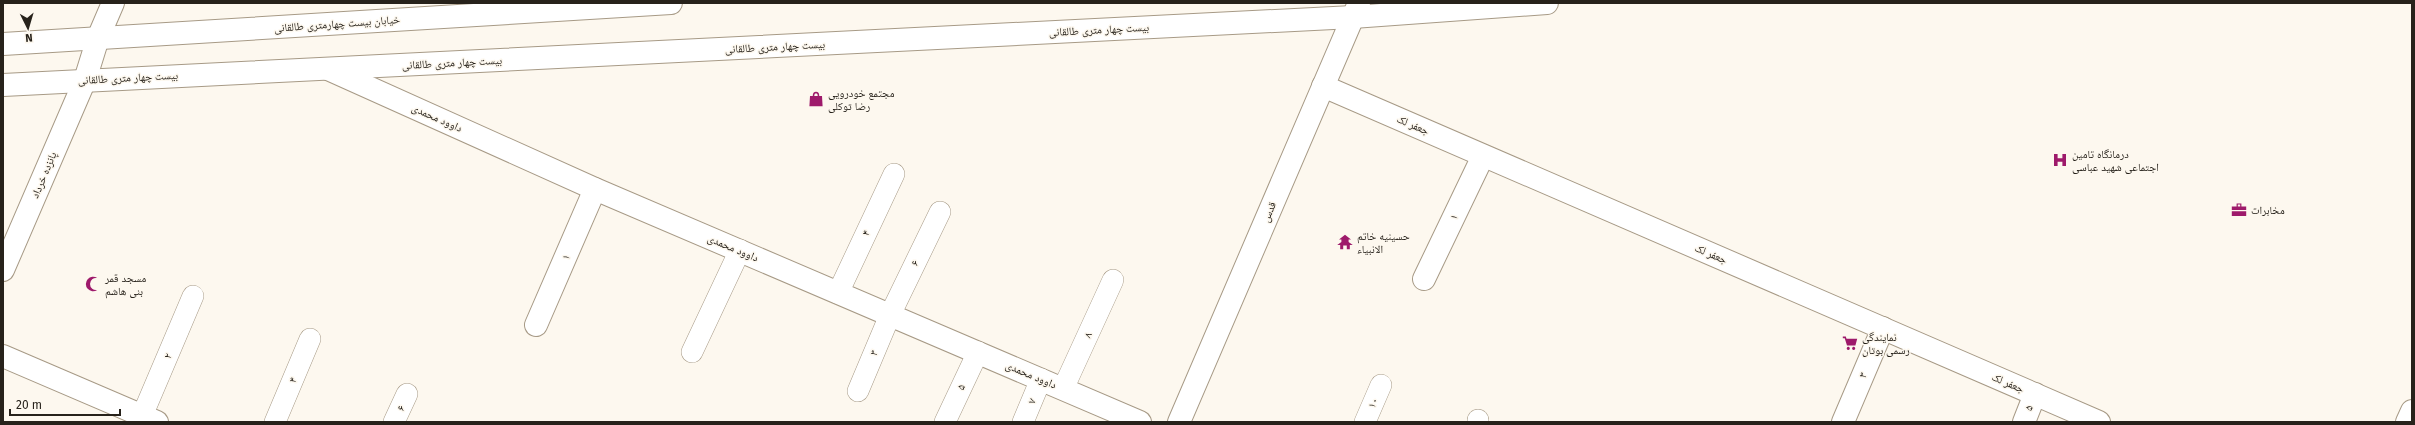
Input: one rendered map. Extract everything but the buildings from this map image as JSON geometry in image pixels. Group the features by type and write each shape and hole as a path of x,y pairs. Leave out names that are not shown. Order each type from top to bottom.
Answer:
{"main road":[{"name":"پانزده خرداد","path":"3,270 85,80 98,38 113,3"},
{"name":"خیابان بیست چهارمتری طالقانی","path":"3,44 671,3"},
{"name":"بیست چهار متری طالقانی","path":"3,85 328,69 1356,10 1547,3"},
{"name":"قدس","path":"1179,422 1356,10"},
{"name":"داوود محمدی","path":"328,69 595,188 1140,422"},
{"name":"جعفر لک","path":"1323,86 2099,422"},
{"name":"۱","path":"1424,279 1483,156"},
{"name":"۱","path":"536,325 595,188"},
{"name":"۳","path":"1843,422 1883,328"},
{"path":"3,356 149,419"},
{"name":"۵","path":"2024,422 2035,394"},
{"path":"2408,422 2412,412"}],"lane":[{"name":"۴","path":"838,293 894,174"},
{"name":"۶","path":"890,315 940,212"},
{"path":"692,352 740,250"},
{"name":"۸","path":"1063,389 1113,280"},
{"name":"۲","path":"149,419 193,296"},
{"name":"۳","path":"858,391 890,315"},
{"name":"۴","path":"275,422 310,339"},
{"name":"۵","path":"945,422 978,352"},
{"name":"۷","path":"1023,422 1041,379"},
{"name":"۱۰","path":"1365,422 1381,385"},
{"name":"۶","path":"394,422 407,394"}],"place":[{"name":"مجتمع خودرویی رضا توکلی","path":"816,99"},
{"name":"درمانگاه تامین اجتماعی شهید عباسی","path":"2060,160"},
{"name":"مخابرات","path":"2239,210"},
{"name":"حسینیه خاتم الانبیاء","path":"1345,242"},
{"name":"مسجد قمر بنی هاشم","path":"93,284"},
{"name":"نمایندگی رسمی بوتان","path":"1850,343"}]}
